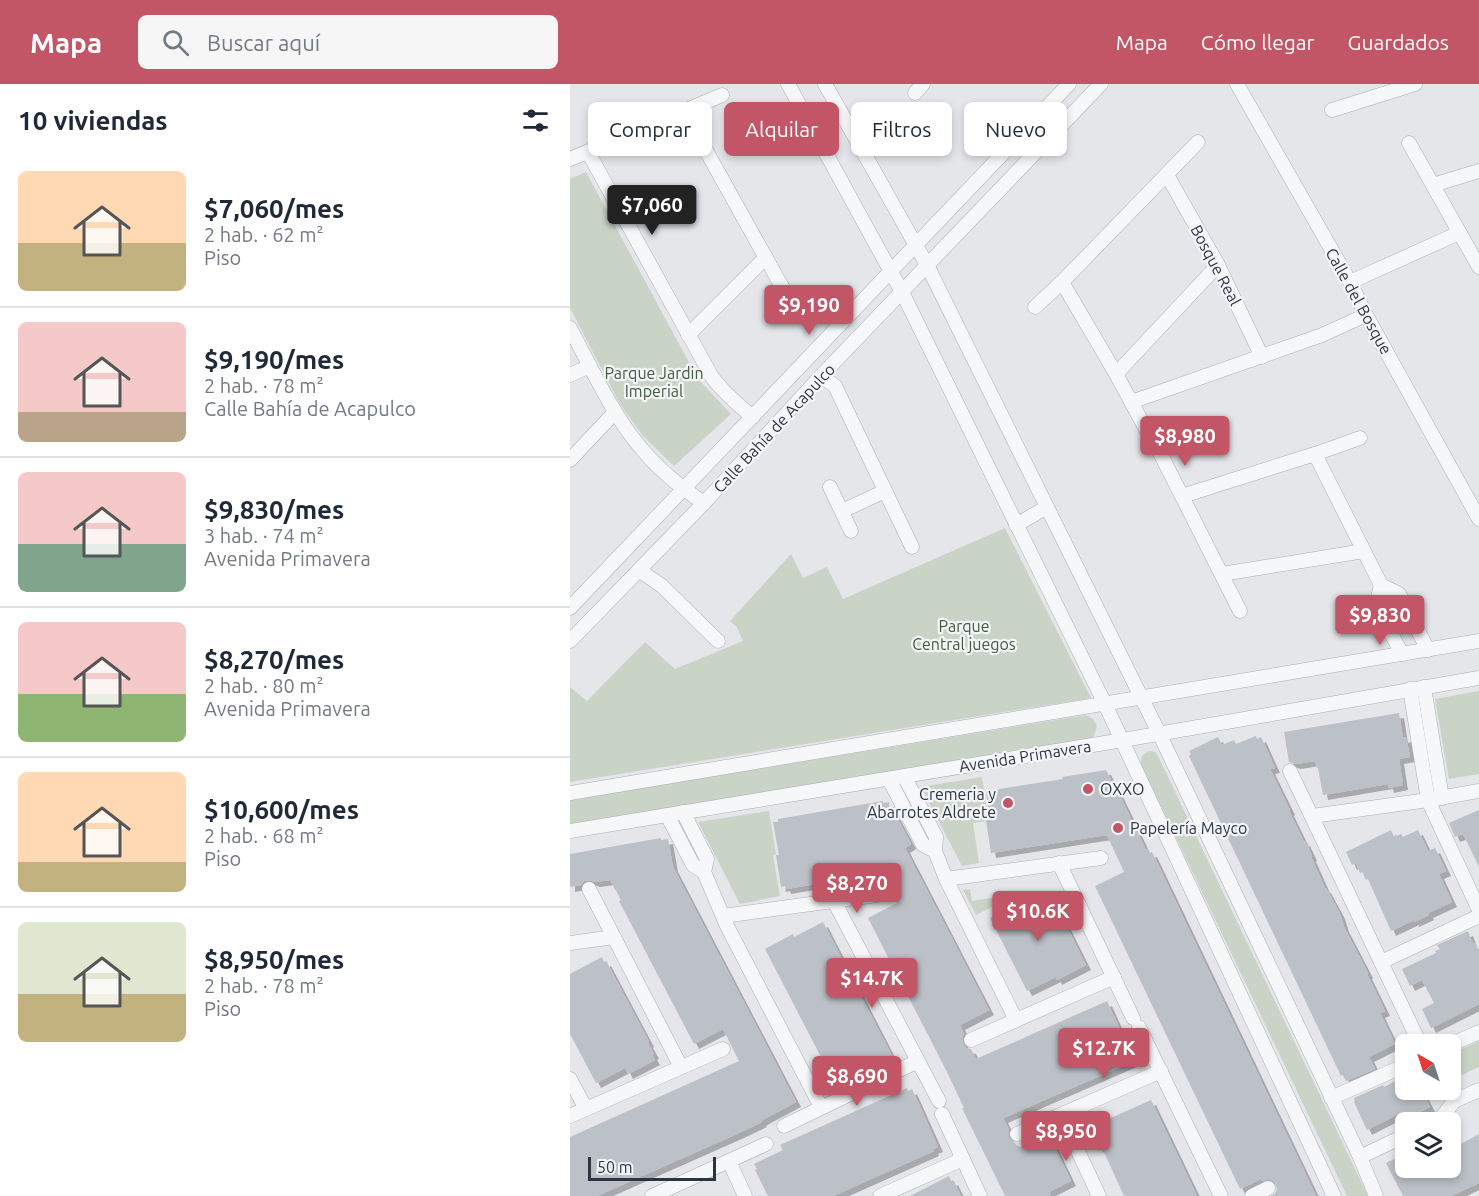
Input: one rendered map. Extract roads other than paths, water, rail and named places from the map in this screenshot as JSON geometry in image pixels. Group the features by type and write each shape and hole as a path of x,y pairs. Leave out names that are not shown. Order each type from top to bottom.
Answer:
{"street":[{"path":"788,84 902,292 1123,740 1334,1196"},
{"path":"825,84 917,246 1160,734 1360,1157 1376,1196"},
{"name":"Calle Bahía de Acapulco","path":"570,608 1069,84"},
{"name":"Calle Bahía de Acapulco","path":"570,641 1101,84"},
{"name":"Calle del Bosque","path":"1237,84 1350,282 1479,519"},
{"path":"1332,110 1377,90 1415,84"},
{"path":"705,102 722,95"},
{"path":"1035,307 1198,142"},
{"path":"1409,143 1479,267"},
{"path":"570,159 588,152"},
{"path":"590,156 712,377 736,404 753,417"},
{"path":"709,156 786,294"},
{"path":"1433,185 1479,171"},
{"name":"Bosque Real","path":"1167,175 1218,265 1262,357"},
{"path":"1350,282 1459,233"},
{"path":"688,335 766,257"},
{"path":"1116,374 1218,265"},
{"path":"1062,282 1148,433"},
{"path":"1131,402 1322,335 1366,315"},
{"path":"570,328 615,412 639,447 683,490 704,503"},
{"path":"570,375 591,366"},
{"path":"821,376 835,386 912,547"},
{"path":"570,460 615,412"},
{"path":"1182,496 1360,438"},
{"path":"1160,453 1240,611"},
{"path":"1315,454 1381,585 1399,594 1428,650"},
{"path":"830,487 851,531"},
{"path":"842,511 885,491"},
{"path":"1016,525 1047,507"},
{"path":"1222,574 1364,551"},
{"path":"639,570 662,586 718,641"},
{"path":"1381,585 1376,605 1402,654"},
{"path":"570,793 1479,641"},
{"name":"Avenida Primavera","path":"570,831 1160,734 1479,678"},
{"path":"1417,688 1435,799 1479,910"},
{"path":"1290,771 1415,1034"},
{"path":"904,776 936,837 935,851 946,879 1016,1020"},
{"path":"889,779 923,845 935,851"},
{"path":"1312,816 1479,791"},
{"path":"683,812 707,859 704,872"},
{"path":"667,815 693,865 704,872 723,916 821,1107"},
{"path":"946,879 1101,858"},
{"path":"1059,863 1221,1196"},
{"path":"589,889 681,1067"},
{"path":"723,916 877,895"},
{"path":"834,901 918,1061 981,1196"},
{"path":"1381,962 1479,916"},
{"path":"570,944 615,937"},
{"path":"971,1040 1114,977"},
{"path":"1461,1040 1479,1032"},
{"path":"570,1116 723,1049"},
{"path":"784,1126 918,1061"},
{"path":"1331,1098 1395,1070"},
{"path":"1017,1134 1161,1071"},
{"path":"570,1079 586,1109"},
{"path":"1446,1112 1454,1101 1479,1090"},
{"path":"1061,1115 1099,1196"},
{"path":"1360,1157 1395,1140"},
{"path":"652,1196 766,1144"},
{"path":"880,1196 963,1159"},
{"path":"729,1161 745,1196"},
{"path":"1252,1196 1268,1188"}],"place":[{"name":"OXXO","path":"1088,789"},
{"name":"Cremeria y Abarrotes Aldrete","path":"1008,803"},
{"name":"Papelería Mayco","path":"1118,828"}],"park label":[{"name":"Parque Jardin Imperial","path":"654,382"},
{"name":"Parque Central juegos","path":"964,635"}]}
